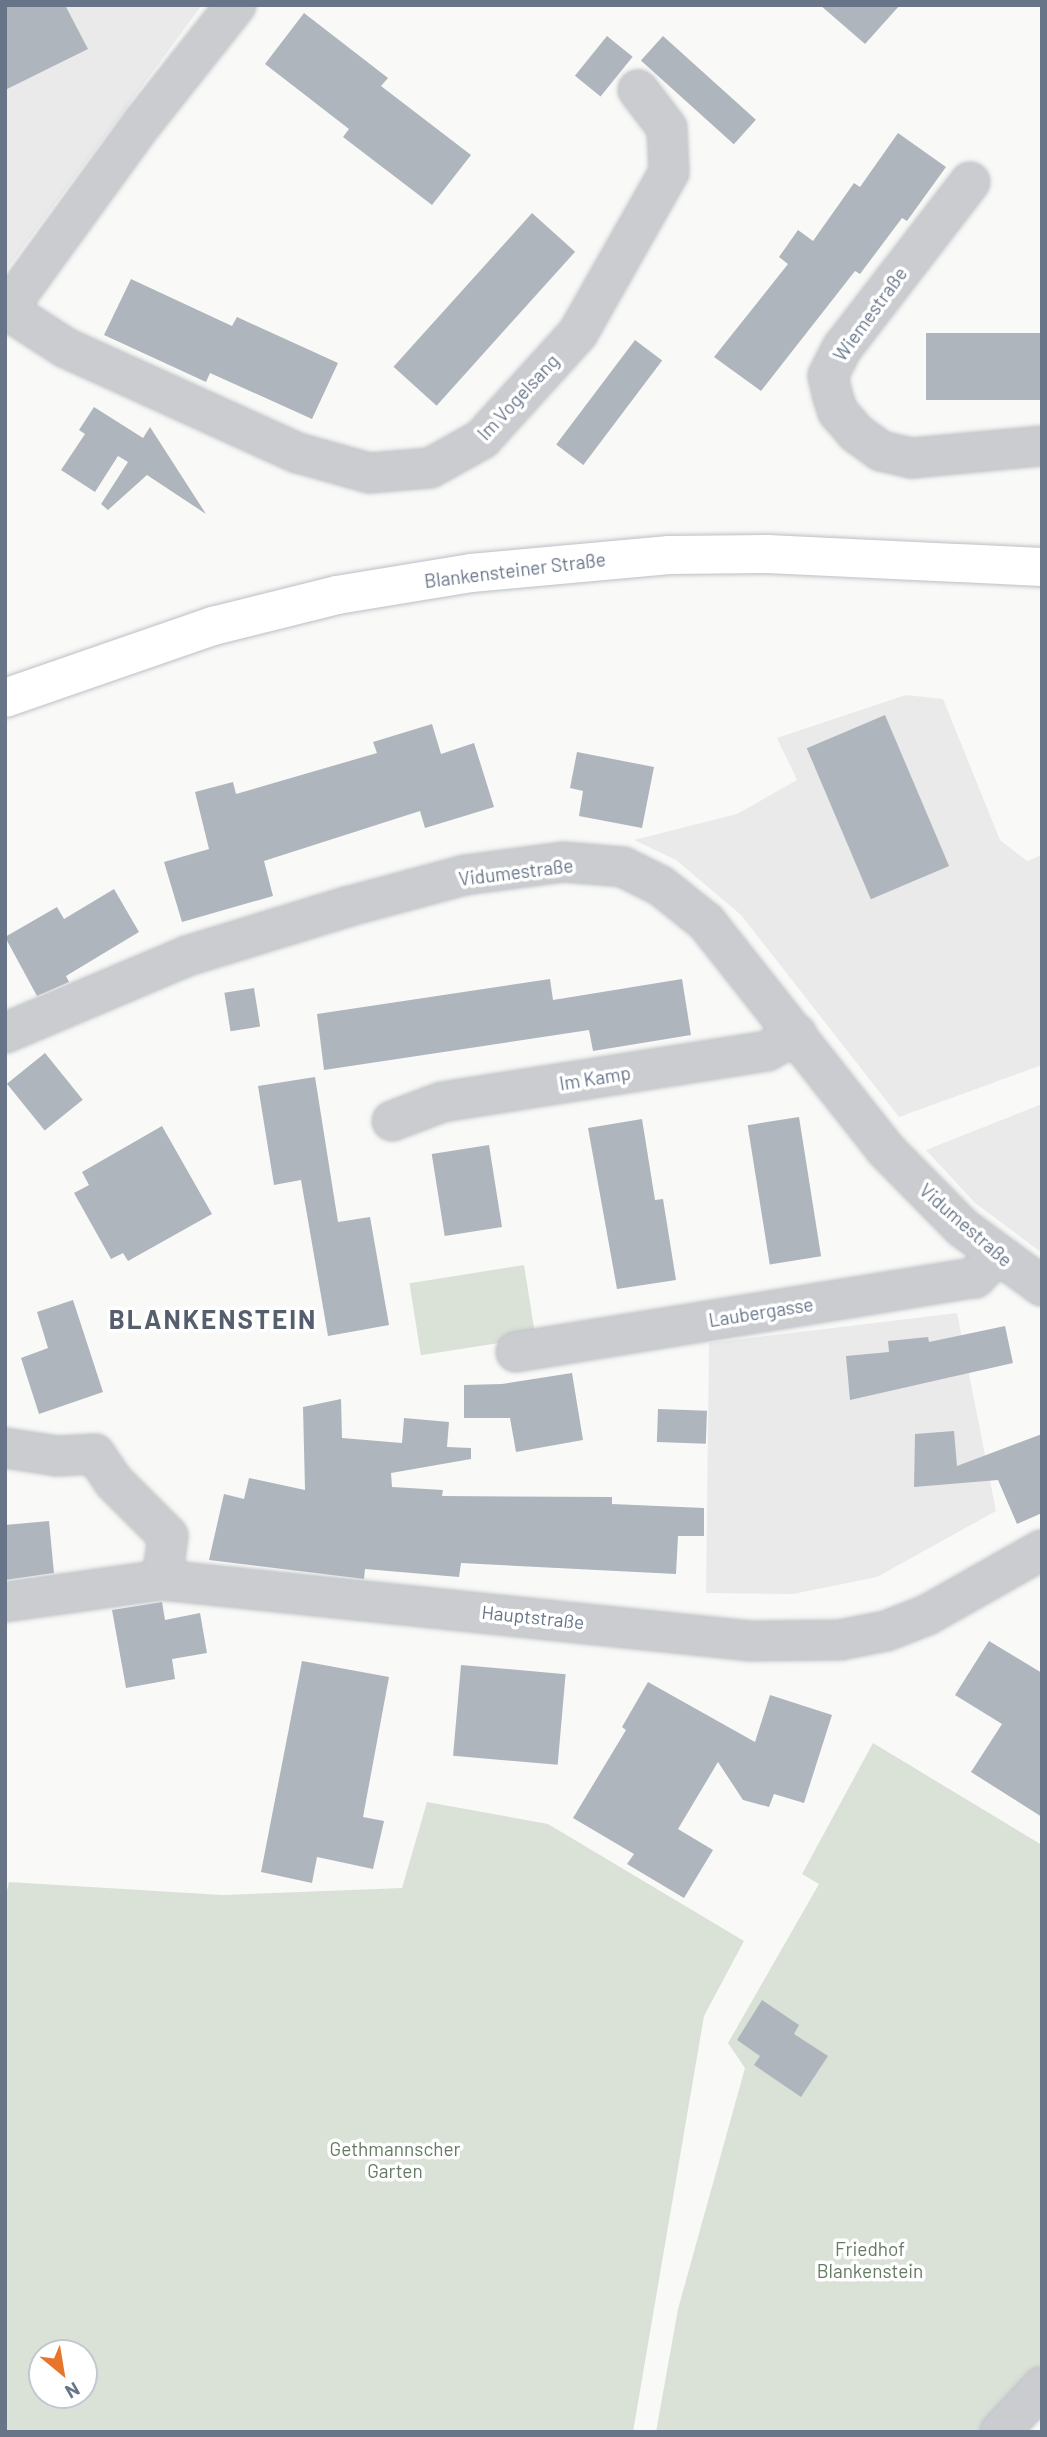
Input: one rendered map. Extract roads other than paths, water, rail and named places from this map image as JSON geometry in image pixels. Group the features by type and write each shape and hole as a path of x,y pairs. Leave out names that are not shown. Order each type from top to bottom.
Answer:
{"main road":[{"name":"Blankensteiner Straße","path":"5,698 213,626 337,596 471,573 668,555 766,554 1042,567"}],"street":[{"name":"Im Vogelsang","path":"236,5 144,121 6,311 66,348 298,453 369,473 430,468 482,439 579,332 669,172 667,128 638,90"},
{"name":"Wiemestraße","path":"970,182 842,348 828,376 832,394 838,412 856,433 881,451 912,458 1042,446"},
{"name":"Vidumestraße","path":"5,1033 51,1017 120,981 187,956 465,876 564,862 623,867 661,886 706,922 885,1149 923,1190 997,1255 1042,1286"},
{"name":"Im Kamp","path":"392,1121 442,1102 768,1051 796,1034"},
{"name":"Laubergasse","path":"516,1352 975,1278 997,1255"},
{"path":"5,1448 57,1456 95,1454 114,1482 168,1536 162,1580"},
{"name":"Hauptstraße","path":"5,1602 162,1580 750,1641 839,1640 886,1631 927,1615 1042,1550"},
{"path":"999,2432 1042,2387"}],"district":[{"name":"BLANKENSTEIN","path":"213,1319"}],"park label":[{"name":"Gethmannscher Garten","path":"395,2160"},
{"name":"Friedhof Blankenstein","path":"870,2260"}]}
